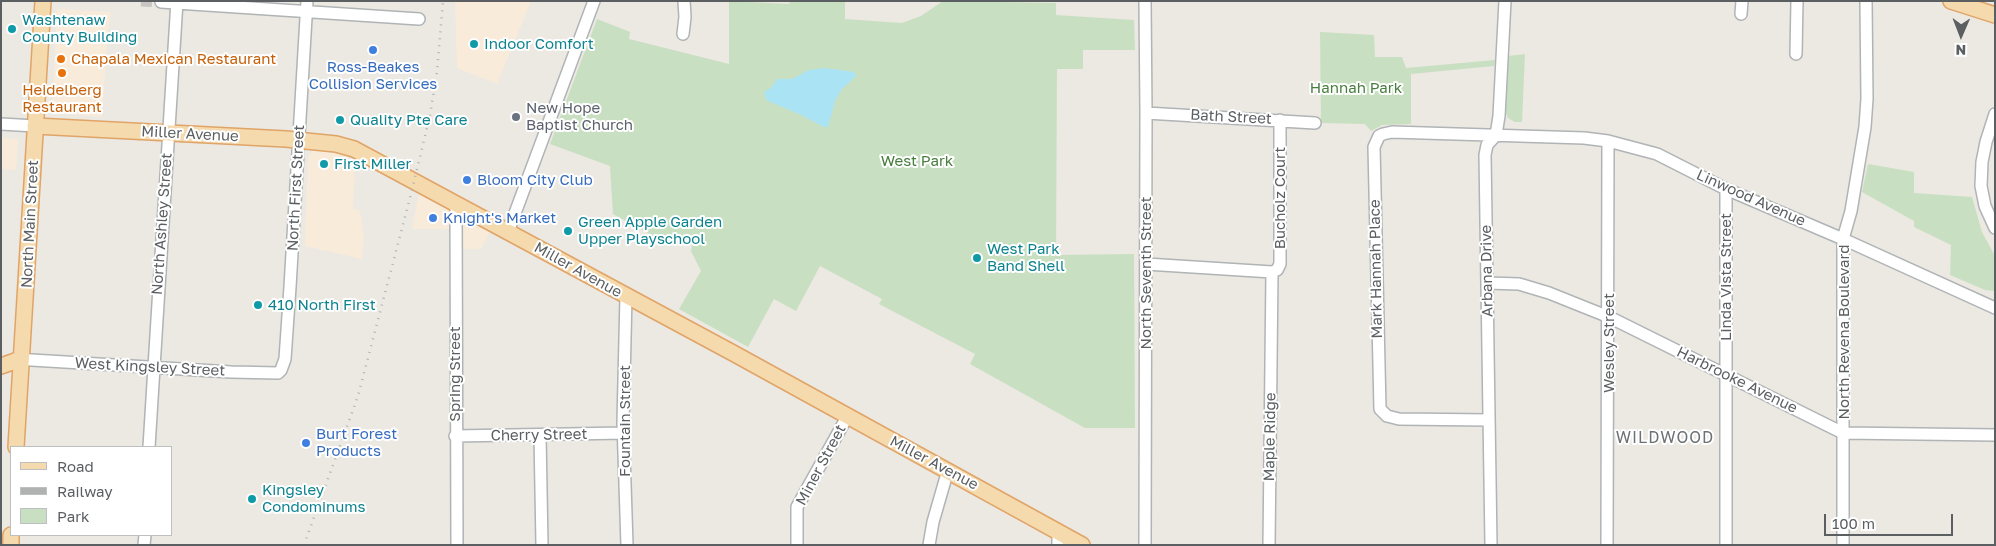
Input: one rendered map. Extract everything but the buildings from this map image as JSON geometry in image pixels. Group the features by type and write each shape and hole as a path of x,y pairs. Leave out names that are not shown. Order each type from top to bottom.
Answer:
{"main road":[{"name":"North Main Street","path":"16,446 43,1"},
{"path":"1951,1 1995,14"},
{"name":"Miller Avenue","path":"35,126 299,140 336,144 354,149 948,470 1058,538 1082,545"},
{"path":"1,366 21,359"}],"street":[{"path":"508,232 594,1"},
{"path":"683,34 684,1"},
{"name":"North Seventh Street","path":"1145,1 1145,545"},
{"name":"Arbana Drive","path":"1491,545 1485,155 1487,145 1496,135 1505,1"},
{"path":"1741,14 1742,1"},
{"path":"1796,54 1797,1"},
{"name":"North Revena Boulevard","path":"1843,545 1843,239 1851,211 1867,100 1866,1"},
{"path":"161,2 306,6 419,19"},
{"name":"North Ashley Street","path":"149,446 177,2"},
{"name":"North First Street","path":"279,372 285,359 306,6"},
{"name":"Bath Street","path":"1146,113 1315,123"},
{"path":"1995,114 1982,162 1981,186 1986,206 1995,228"},
{"name":"Bucholz Court","path":"1270,330 1272,272 1277,270 1280,264 1280,120"},
{"path":"1,124 35,126"},
{"name":"Mark Hannah Place","path":"1488,420 1399,419 1387,416 1380,409 1374,147 1379,136 1392,132 1496,135"},
{"name":"Linwood Avenue","path":"1496,135 1584,138 1608,141 1657,154 1726,188 1992,305"},
{"name":"Wesley Street","path":"1608,141 1608,545"},
{"name":"Linda Vista Street","path":"1726,188 1726,545"},
{"name":"Spring Street","path":"456,203 455,436 457,545"},
{"path":"1146,264 1272,272"},
{"name":"Harbrooke Avenue","path":"1488,283 1519,284 1549,292 1609,318 1843,432 1995,435"},
{"name":"Fountain Street","path":"626,296 624,433 627,545"},
{"name":"Maple Ridge","path":"1269,545 1270,330"},
{"name":"West Kingsley Street","path":"1,358 153,368 279,372"},
{"name":"Miner Street","path":"797,545 797,506 847,417"},
{"name":"Cherry Street","path":"455,436 624,433"},
{"path":"540,435 542,545"},
{"path":"929,545 933,522 948,470"}],"shaded area":[{"path":"455,1 531,1 497,84 457,68"},
{"path":"57,9 111,12 107,39 102,117 52,113"},
{"path":"1,138 18,139 16,170 1,169"},
{"path":"313,150 341,152 355,164 353,209 360,210 364,237 362,259 305,246 308,157"},
{"path":"420,189 492,228 481,249 462,249 462,229 412,229"}],"green space":[{"name":"West Park","path":"729,1 789,4 790,1 845,2 845,19 902,23 921,16 943,1 1056,3 1056,15 1134,20 1135,50 1083,50 1083,69 1057,69 1056,255 1134,254 1135,428 1085,428 970,364 975,354 879,304 882,299 820,266 796,311 774,299 748,347 679,309 701,271 691,251 692,245 663,241 613,214 610,166 550,144 597,19 630,32 629,39 729,64"},
{"name":"Hannah Park","path":"1320,32 1374,35 1375,57 1402,57 1406,68 1495,60 1494,66 1411,74 1411,124 1382,125 1371,131 1365,124 1321,123"},
{"path":"1525,54 1522,122 1515,122 1508,118 1504,109 1508,56"},
{"path":"1868,164 1914,172 1914,193 1972,197 1982,232 1995,256 1995,291 1985,290 1950,275 1951,245 1914,227 1914,221 1862,192"}],"water":[{"path":"825,68 854,72 856,76 841,90 835,101 828,127 824,127 766,100 764,92 772,87 777,79 792,79 809,70"}],"tunnel":[{"path":"141,1 161,2"}],"railway":[{"path":"304,545 358,396 411,194 430,115 437,72 443,1"}],"place":[{"name":"Washtenaw County Building","path":"12,29"},
{"name":"Indoor Comfort","path":"474,44"},
{"name":"Ross-Beakes Collision Services","path":"373,50"},
{"name":"Chapala Mexican Restaurant","path":"61,59"},
{"name":"Heidelberg Restaurant","path":"62,73"},
{"name":"New Hope Baptist Church","path":"516,117"},
{"name":"Quality Pte Care","path":"340,120"},
{"name":"First Miller","path":"324,164"},
{"name":"Bloom City Club","path":"467,180"},
{"name":"Knight's Market","path":"433,218"},
{"name":"Green Apple Garden Upper Playschool","path":"568,231"},
{"name":"West Park Band Shell","path":"977,258"},
{"name":"410 North First","path":"258,305"},
{"name":"Burt Forest Products","path":"306,443"},
{"name":"Kingsley Condominums","path":"252,499"}],"district":[{"name":"WILDWOOD","path":"1665,438"}]}
